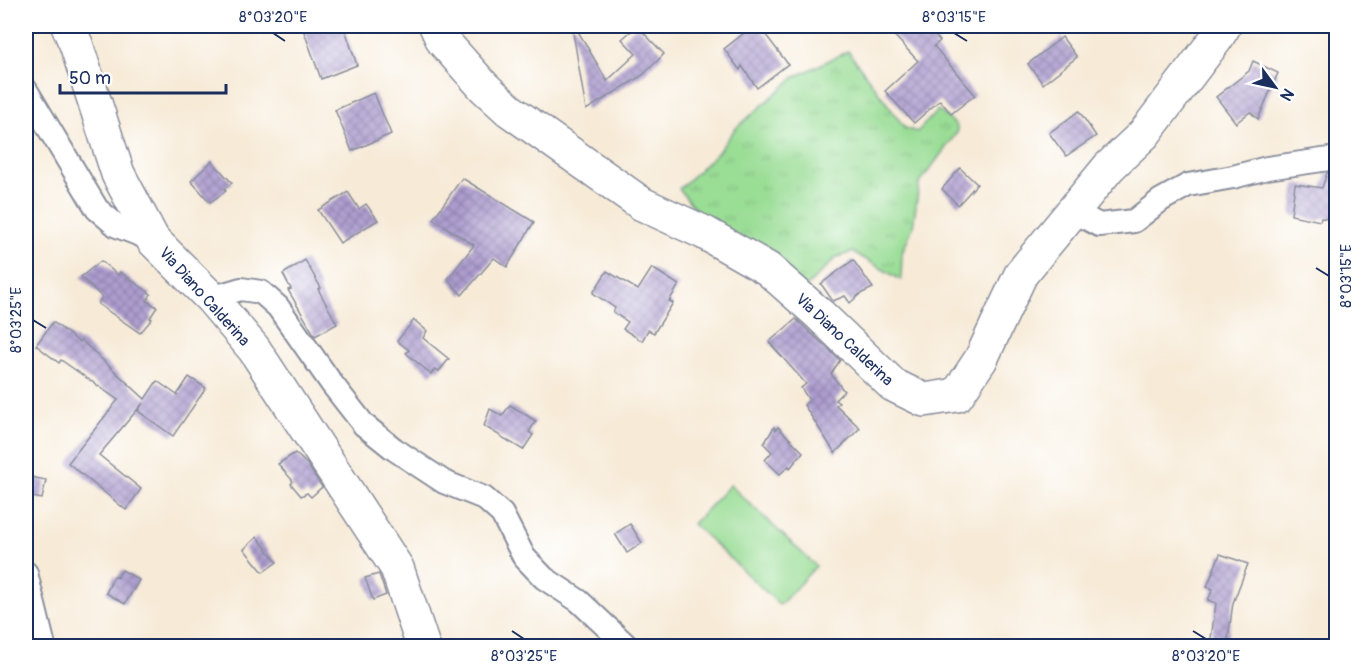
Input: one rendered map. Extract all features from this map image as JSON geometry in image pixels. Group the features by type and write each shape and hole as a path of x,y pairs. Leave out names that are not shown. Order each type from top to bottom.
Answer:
{"main road":[{"name":"Via Diano Calderina","path":"68,26 76,44 118,174 153,240 211,298 254,349 397,568 423,646"},
{"name":"Via Diano Calderina","path":"436,26 443,41 484,87 509,110 642,204 705,233 768,269 820,315 893,386 924,400 957,395 981,359 1021,274 1109,167 1144,134 1224,26"}],"street":[{"path":"26,90 97,209 117,226 153,240"},
{"path":"1073,211 1099,225 1134,221 1161,200 1188,185 1267,168 1336,158"},
{"path":"211,298 241,289 261,292 278,307 364,425 394,449 444,482 484,498 502,514 524,557 544,578 579,601 627,646"},
{"path":"26,573 44,646"}],"green space":[{"path":"848,51 905,128 917,132 938,110 956,125 958,131 919,184 913,227 902,253 901,280 853,252 837,257 806,287 706,223 679,189 718,152 735,129 795,77"},
{"path":"730,485 816,566 780,605 693,524"}],"building":[{"path":"302,26 344,26 357,65 321,79"},
{"path":"572,26 575,26 607,81 636,54 622,39 637,26 664,54 643,75 586,110"},
{"path":"753,26 759,26 788,64 757,88 742,66 740,70 724,49"},
{"path":"902,26 926,26 940,41 934,46 975,95 951,114 940,100 914,123 885,91 918,61 892,33"},
{"path":"1062,37 1077,57 1043,84 1028,64"},
{"path":"1253,61 1278,73 1258,119 1250,112 1236,123 1216,97 1249,71"},
{"path":"374,93 391,134 352,151 335,110"},
{"path":"1079,111 1096,136 1066,156 1049,133"},
{"path":"212,161 232,183 224,189 226,191 210,202 191,181"},
{"path":"960,168 977,184 958,205 942,189"},
{"path":"1336,172 1336,219 1321,218 1320,221 1291,215 1295,184 1322,188 1327,173"},
{"path":"462,178 534,222 507,267 494,258 462,295 448,279 474,245 433,219"},
{"path":"348,192 359,209 366,204 378,220 340,243 318,210"},
{"path":"305,260 337,324 315,336 288,290 291,289 283,274"},
{"path":"853,260 873,288 860,294 850,303 845,296 833,301 821,284"},
{"path":"101,261 118,275 120,272 151,294 147,301 157,307 150,318 152,319 140,333 98,304 102,297 81,277"},
{"path":"652,268 679,285 669,301 673,303 654,333 648,330 642,341 623,329 628,322 613,312 615,308 593,293 607,271 638,290"},
{"path":"796,319 840,360 831,374 844,391 835,400 839,403 836,405 860,428 835,453 804,405 809,400 801,388 806,384 769,342"},
{"path":"414,320 427,331 423,338 449,359 439,371 435,369 431,374 406,353 409,350 397,341"},
{"path":"53,322 79,342 81,340 145,399 157,381 177,395 189,377 206,388 173,436 138,411 143,403 99,455 141,489 126,510 68,463 118,400 61,360 59,363 36,345"},
{"path":"510,405 536,421 529,432 533,435 523,450 484,426 490,409 502,416"},
{"path":"774,427 776,430 778,427 803,452 790,468 789,466 780,474 765,460 772,452 764,444"},
{"path":"295,453 307,464 322,487 311,497 307,493 301,496 291,484 293,481 278,464"},
{"path":"26,476 46,480 42,499 26,496"},
{"path":"630,524 642,543 627,553 615,534"},
{"path":"257,537 277,562 263,572 244,549"},
{"path":"1220,554 1248,564 1233,603 1227,646 1210,646 1216,603 1208,600 1213,589 1207,587"},
{"path":"122,570 139,580 125,604 106,593 114,576 117,578"},
{"path":"379,574 386,595 373,600 365,578"}]}
